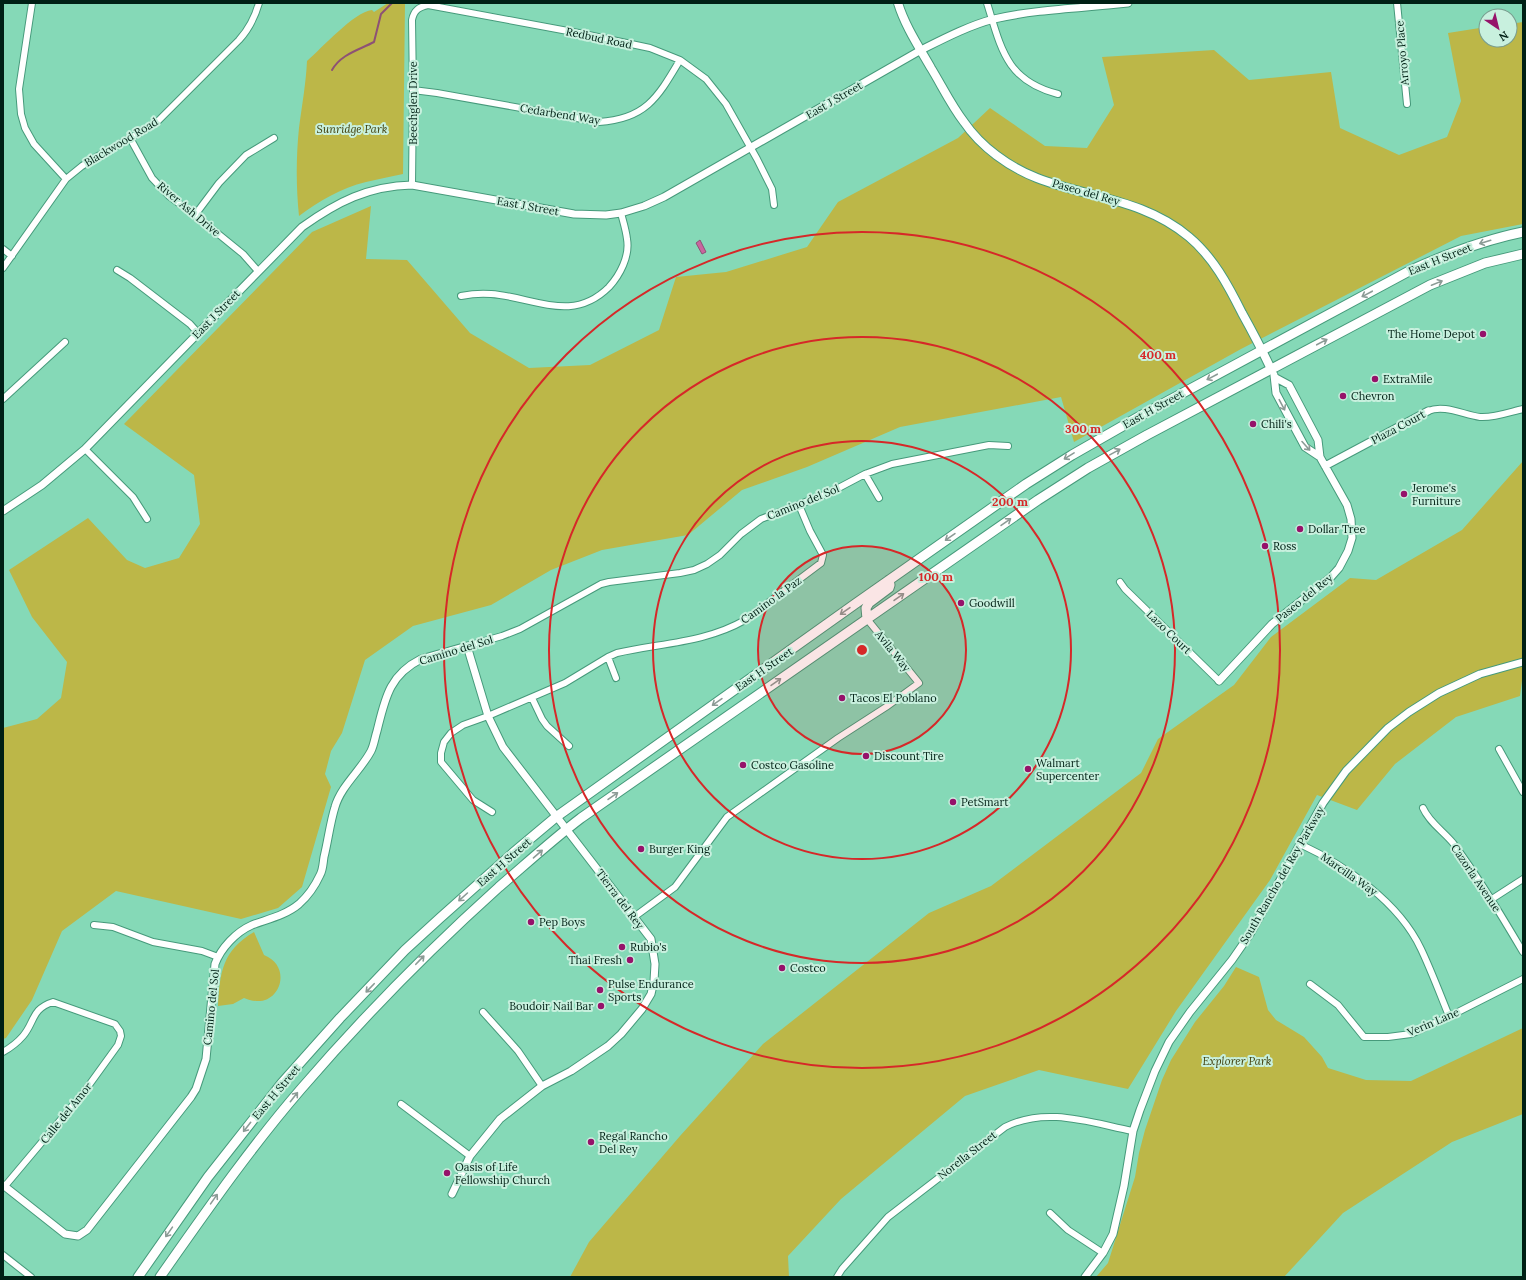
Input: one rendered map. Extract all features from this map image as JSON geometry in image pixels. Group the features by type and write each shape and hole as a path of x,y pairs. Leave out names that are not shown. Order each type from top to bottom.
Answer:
{"main road":[{"name":"Paseo del Rey","path":"898,3 904,20 920,50 964,122 982,143 1008,163 1037,178 1143,209 1170,223 1189,237 1210,259 1222,276 1271,369"},
{"name":"East H Street","path":"138,1277 208,1177 282,1083 340,1018 406,950 440,918 556,817 889,580 1026,484 1072,455 1142,414 1411,270 1455,251 1503,236 1523,232"},
{"name":"East H Street","path":"160,1277 226,1183 300,1090 358,1025 458,924 566,829 1038,500 1088,468 1203,404 1430,285 1485,263 1523,254"},
{"path":"867,619 866,608 869,603 889,588 889,580"}],"street":[{"path":"32,3 19,89 21,114 25,128 34,144 66,179"},
{"name":"Blackwood Road","path":"3,268 66,179 82,166 158,121 236,44 256,16 259,3"},
{"path":"987,3 996,36 1010,65 1022,77 1032,84 1047,92 1058,94"},
{"name":"East J Street","path":"4,509 42,485 84,449 258,270 302,227 336,205 352,197 376,190 401,186 412,186 574,214 621,213 644,206 664,197 920,50 956,33 992,19 1025,13 1128,3"},
{"name":"Arroyo Place","path":"1397,3 1407,104"},
{"name":"Redbud Road","path":"412,20 417,9 428,5 650,48 680,60 696,70 716,90 738,124 772,189 774,205"},
{"name":"Beechglen Drive","path":"412,20 414,90 412,186"},
{"name":"Cedarbend Way","path":"414,90 599,122 608,122 633,114 652,101 663,90 680,60"},
{"name":"River Ash Drive","path":"130,138 154,181 169,196 243,254 258,270"},
{"path":"195,215 219,183 243,159 274,138"},
{"path":"460,296 476,293 492,294 562,307 579,305 593,299 611,285 623,264 627,240 621,213"},
{"path":"3,249 12,256"},
{"path":"117,270 130,278 190,324 198,332"},
{"path":"3,399 65,342"},
{"name":"Paseo del Rey","path":"1219,681 1272,624 1331,577 1339,568 1348,551 1352,538 1351,519 1347,505 1320,458 1305,447 1276,393 1276,378 1271,369"},
{"name":"Paseo del Rey","path":"1276,378 1289,385 1318,440 1320,458"},
{"name":"Plaza Court","path":"1325,466 1431,410 1444,409 1481,417 1523,409"},
{"name":"Camino del Sol","path":"4,1185 66,1234 78,1236 90,1226 191,1097 196,1089 206,1059 218,957 230,941 240,932 250,926 284,914 298,905 312,891 321,873 335,806 342,793 372,750 386,695 397,677 408,667 421,659 502,636 520,629 601,584 694,570 707,564 720,555 741,534 761,519 829,493 865,474 892,464 989,446 1008,446"},
{"path":"84,449 133,497 147,519"},
{"path":"865,474 879,498"},
{"name":"Camino la Paz","path":"492,812 473,800 441,762 444,742 451,733 470,722 532,698 565,683 608,657 626,651 686,642 732,627 747,618 821,563 823,555 810,531 799,505"},
{"name":"Lazo Court","path":"1120,582 1125,589 1219,681"},
{"name":"Avila Way","path":"634,917 675,887 727,817 838,738 886,707 919,683 867,619"},
{"name":"Tierra del Rey","path":"452,1194 470,1156 500,1118 542,1086 571,1072 608,1046 621,1034 642,1009 651,994 654,981 655,964 651,939 503,747 488,716 467,646"},
{"path":"608,657 616,678"},
{"name":"South Rancho del Rey Parkway","path":"1085,1277 1103,1253 1113,1234 1124,1186 1133,1131 1150,1084 1169,1042 1250,934 1323,803 1346,771 1388,728 1409,712 1438,693 1480,674 1523,662"},
{"path":"532,698 547,726 569,746"},
{"path":"1499,750 1523,792"},
{"name":"Cazorla Avenue","path":"1423,808 1426,814 1452,842 1492,899 1523,952"},
{"name":"Marcilla Way","path":"1300,844 1322,854 1377,892 1394,911 1420,948 1449,1016"},
{"path":"1492,899 1523,879"},
{"path":"94,925 113,927 153,942 202,951 218,957"},
{"name":"Verin Lane","path":"1310,984 1338,1005 1364,1037 1388,1037 1411,1034 1523,979"},
{"name":"Calle del Amor","path":"3,1052 23,1036 34,1015 44,1005 53,1002 115,1024 120,1031 121,1036 118,1045 84,1092 4,1185"},
{"path":"483,1012 518,1051 542,1086"},
{"path":"402,1104 470,1156"},
{"name":"Norella Street","path":"837,1277 888,1217 999,1130 1012,1123 1026,1118 1052,1116 1133,1131"},
{"path":"1050,1214 1068,1230 1103,1253"},
{"path":"3,1255 31,1277"}],"green space":[{"name":"Sunridge Park","path":"388,3 405,3 403,174 366,182 339,191 314,205 299,216 297,150 307,61 338,31 356,17 372,10 374,12"},
{"path":"1523,22 1523,224 1461,236 1241,349 1074,442 1061,397 900,427 807,467 742,490 688,535 602,550 551,570 491,605 413,626 365,660 342,733 331,751 325,774 331,787 302,887 278,908 241,919 116,891 62,931 32,1000 6,1038 3,1039 3,728 37,719 61,698 67,662 32,617 9,570 88,518 127,560 145,568 179,558 200,524 194,475 124,424 312,232 371,206 366,259 407,260 470,333 529,368 590,365 659,330 676,277 726,272 807,247 838,202 958,138 990,108 1045,146 1087,148 1114,105 1102,57 1214,50 1249,80 1331,72 1340,128 1399,155 1447,137 1461,101 1448,33 1478,28 1478,48 1518,48 1518,23"},
{"path":"1523,461 1523,673 1520,696 1456,717 1395,764 1357,810 1317,795 1270,880 1176,1011 1128,1089 1039,1070 965,1096 841,1199 788,1256 789,1277 570,1277 589,1242 680,1136 763,1044 929,913 991,886 1141,773 1158,739 1234,685 1271,637 1350,578 1376,580 1462,530"},
{"path":"254,932 264,955 273,960 278,967 280,983 277,990 272,996 265,1000 254,1001 244,998 233,1004 218,1006 220,983 225,963 235,947 243,939"},
{"name":"Explorer Park","path":"1236,967 1259,977 1268,1010 1276,1020 1304,1037 1322,1057 1328,1068 1366,1080 1411,1081 1523,1028 1523,1114 1452,1142 1343,1213 1284,1277 1096,1277 1108,1263 1135,1177 1145,1130 1162,1080 1171,1060 1195,1022 1224,986"}],"shaded area":[{"path":"700,240 706,252 702,254 696,243"}],"waterway":[{"path":"332,70 345,56 374,42 381,14 392,3"}],"place":[{"name":"The Home Depot","path":"1483,334"},
{"name":"ExtraMile","path":"1375,379"},
{"name":"Chevron","path":"1343,396"},
{"name":"Chili's","path":"1253,424"},
{"name":"Jerome's Furniture","path":"1404,494"},
{"name":"Dollar Tree","path":"1300,529"},
{"name":"Ross","path":"1265,546"},
{"name":"Goodwill","path":"961,603"},
{"name":"Tacos El Poblano","path":"842,698"},
{"name":"Discount Tire","path":"866,756"},
{"name":"Costco Gasoline","path":"743,765"},
{"name":"Walmart Supercenter","path":"1028,769"},
{"name":"PetSmart","path":"953,802"},
{"name":"Burger King","path":"641,849"},
{"name":"Pep Boys","path":"531,922"},
{"name":"Rubio's","path":"622,947"},
{"name":"Thai Fresh","path":"630,960"},
{"name":"Costco","path":"782,968"},
{"name":"Pulse Endurance Sports","path":"600,990"},
{"name":"Boudoir Nail Bar","path":"601,1006"},
{"name":"Regal Rancho Del Rey","path":"591,1142"},
{"name":"Oasis of Life Fellowship Church","path":"447,1173"}]}
